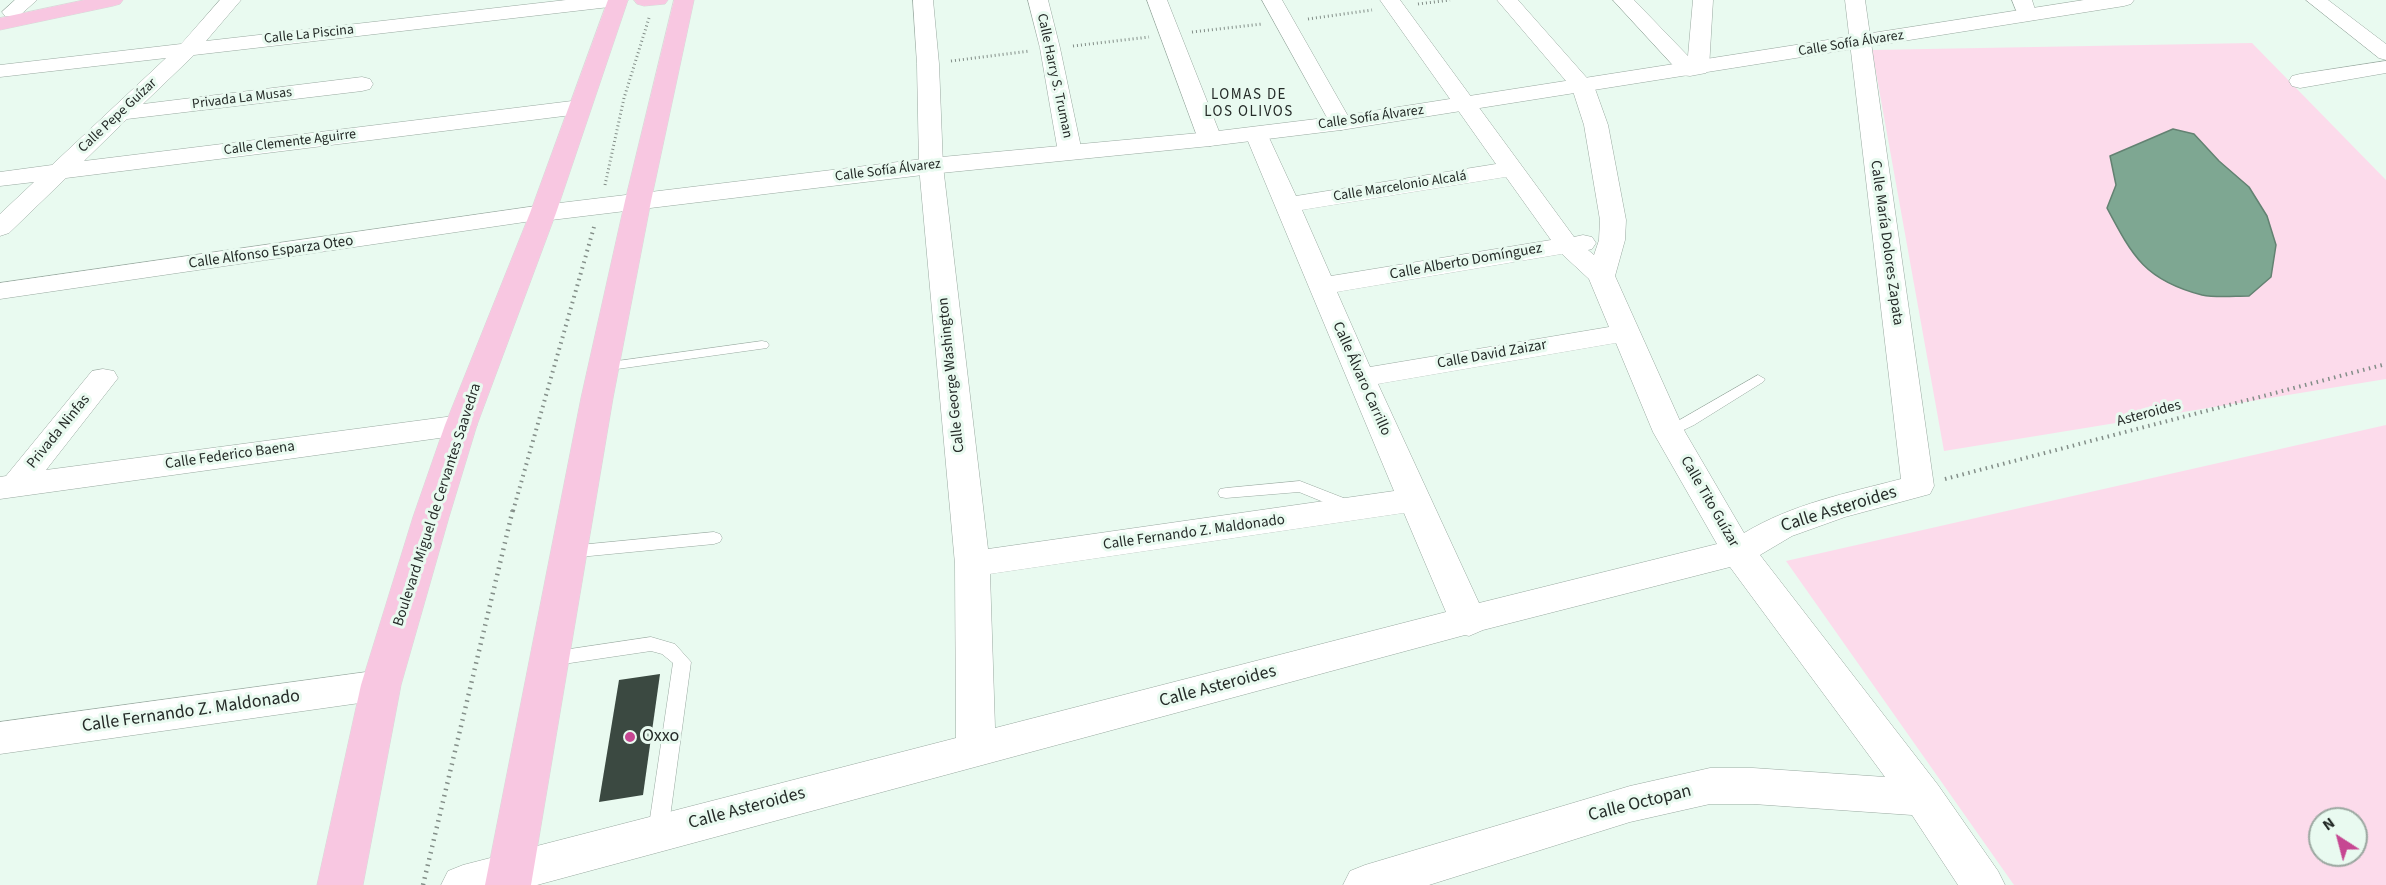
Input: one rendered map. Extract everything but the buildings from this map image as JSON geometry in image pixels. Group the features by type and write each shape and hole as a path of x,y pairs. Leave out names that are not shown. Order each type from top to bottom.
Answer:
{"main road":[{"path":"10,12 70,0"},
{"path":"10,12 113,0"},
{"name":"Boulevard Miguel de Cervantes Saavedra","path":"340,885 381,685 461,425 543,213 618,0"},
{"path":"644,0 657,0"},
{"path":"510,878 603,367 684,0"}],"street":[{"name":"Calle Pepe Guízar","path":"0,228 189,48 231,0"},
{"name":"Calle La Piscina","path":"0,71 189,48 395,17 504,6 618,0"},
{"name":"Calle George Washington","path":"923,0 928,64 931,166 972,564 976,750"},
{"name":"Calle Harry S. Truman","path":"1038,0 1050,48 1070,152"},
{"path":"1157,0 1210,139"},
{"path":"1272,0 1341,123"},
{"name":"Calle Tito Guízar","path":"1390,0 1566,245 1600,276 1669,432 1738,552 1924,798 1983,885"},
{"path":"1508,0 1583,86 1596,125 1613,220 1612,240 1600,276"},
{"path":"1623,0 1694,69"},
{"path":"1694,69 1703,0"},
{"name":"Calle María Dolores Zapata","path":"1856,0 1859,43 1918,486"},
{"name":"Calle Sofía Álvarez","path":"543,213 931,166 1210,139 1341,123 1859,43 2025,8 2124,0"},
{"path":"2316,0 2386,54"},
{"path":"2300,81 2386,67"},
{"name":"Privada La Musas","path":"122,113 362,84"},
{"name":"Calle Clemente Aguirre","path":"0,178 580,107"},
{"name":"Calle Álvaro Carrillo","path":"1257,134 1360,378 1469,621"},
{"name":"Calle Marcelonio Alcalá","path":"1287,205 1512,169"},
{"name":"Calle Alfonso Esparza Oteo","path":"0,291 543,213"},
{"name":"Calle Alberto Domínguez","path":"1321,286 1566,245 1612,240"},
{"name":"Calle David Zaizar","path":"1360,378 1624,333"},
{"name":"Privada Ninfas","path":"8,487 103,378"},
{"name":"Calle Federico Baena","path":"8,487 461,425"},
{"name":"Calle Asteroides","path":"463,885 510,878 658,832 1605,584 1738,552 1780,527 1837,507 1918,486"},
{"name":"Calle Fernando Z. Maldonado","path":"972,564 1415,500"},
{"name":"Calle Fernando Z. Maldonado","path":"0,738 381,685"},
{"name":"Calle Octopan","path":"1365,885 1630,804 1710,786 1753,786 1924,798"}],"lane":[{"path":"603,367 762,345"},
{"path":"1669,432 1758,379"},
{"path":"1226,493 1300,486 1356,509"},
{"path":"569,552 714,538"},
{"path":"549,659 651,644 663,646 675,652 682,662 658,832"}],"path":[{"path":"423,885 502,548 600,205 624,99 657,0"},
{"name":"Asteroides","path":"1918,486 2386,364"}],"shaded area":[{"path":"2252,43 2386,180 2386,379 1944,451 1872,50"},
{"path":"2173,129 2194,134 2219,161 2249,187 2267,216 2276,245 2271,277 2249,296 2202,295 2167,282 2154,274 2133,253 2107,208 2116,185 2110,156"},
{"path":"2386,425 2386,885 2014,885 1786,561"}],"place":[{"name":"Oxxo","path":"630,737"}],"district":[{"name":"LOMAS DE LOS OLIVOS","path":"1249,104"}]}
